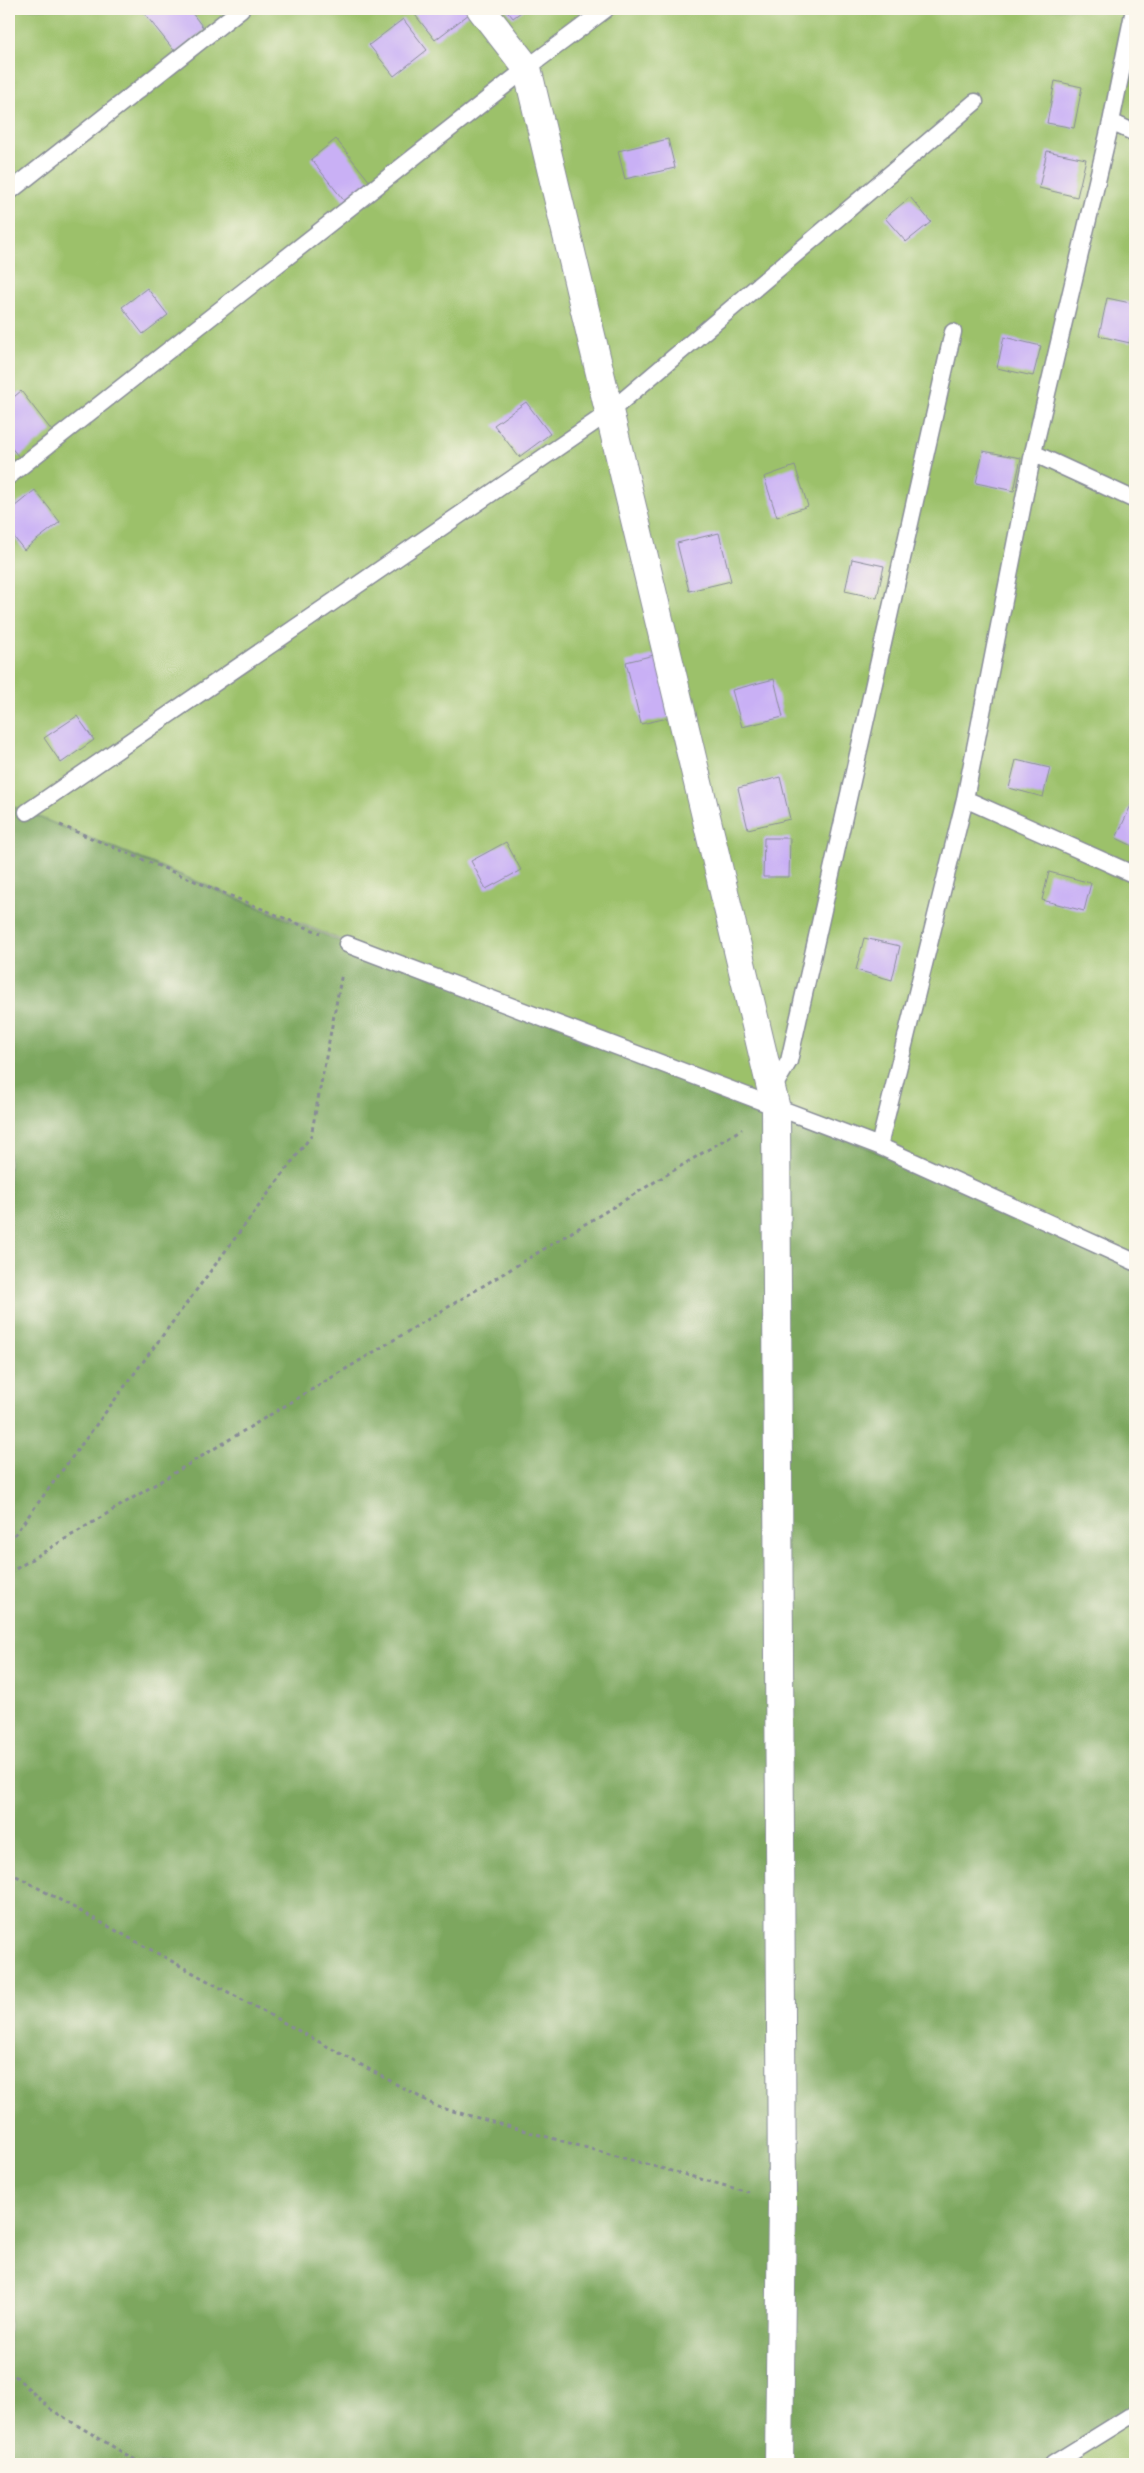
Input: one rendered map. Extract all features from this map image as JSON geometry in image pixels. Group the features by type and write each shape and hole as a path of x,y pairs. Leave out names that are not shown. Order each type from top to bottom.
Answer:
{"street":[{"path":"481,9 527,68 774,1099 782,2202 779,2464"}],"lane":[{"path":"9,192 242,9"},
{"path":"9,476 527,68 606,9"},
{"path":"878,1146 966,799 1033,453 1111,122 1134,9"},
{"path":"27,812 608,412 975,102"},
{"path":"1111,122 1135,133"},
{"path":"774,1099 789,1061 953,332"},
{"path":"1033,453 1135,500"},
{"path":"966,799 1135,876"},
{"path":"347,944 774,1099 1135,1262"},
{"path":"1053,2464 1134,2419"}],"path":[{"path":"9,1542 311,1136 347,944 27,812"},
{"path":"9,1573 774,1099"},
{"path":"9,1872 438,2107 782,2202"},
{"path":"9,2370 50,2410 142,2464"}],"green space":[{"path":"9,9 1135,9 1135,1262 9,805"},
{"path":"9,805 347,944 776,1109 1135,1262 1135,2413 1053,2464 9,2464"},
{"path":"1135,2413 1135,2464 1053,2464"}],"building":[{"path":"150,9 189,9 205,30 176,53 144,13"},
{"path":"416,9 466,9 469,14 435,40 412,11"},
{"path":"506,9 525,9 513,18"},
{"path":"403,19 427,50 394,76 369,45"},
{"path":"1055,81 1082,87 1074,128 1047,123"},
{"path":"336,139 370,182 345,202 311,159"},
{"path":"668,139 675,168 625,179 618,151"},
{"path":"1047,151 1086,159 1077,197 1039,188"},
{"path":"910,197 931,222 906,242 885,218"},
{"path":"147,288 168,315 143,334 122,307"},
{"path":"1107,298 1135,304 1135,319 1130,343 1099,336"},
{"path":"1004,337 1041,346 1033,376 997,368"},
{"path":"21,391 52,431 19,457 9,445 9,401"},
{"path":"526,402 550,434 519,457 494,425"},
{"path":"983,451 1021,458 1014,491 976,483"},
{"path":"795,466 808,506 777,517 764,477"},
{"path":"35,490 60,522 24,550 9,531 9,511"},
{"path":"719,533 731,581 689,591 677,543"},
{"path":"852,559 884,566 877,598 845,591"},
{"path":"666,652 681,715 641,724 626,662"},
{"path":"774,679 783,717 742,727 732,690"},
{"path":"77,716 94,740 61,763 44,738"},
{"path":"1016,760 1050,768 1043,797 1009,788"},
{"path":"780,777 790,819 748,829 738,788"},
{"path":"1133,801 1135,803 1135,847 1116,838"},
{"path":"764,838 790,838 789,877 763,877"},
{"path":"506,842 521,870 486,889 471,861"},
{"path":"1049,872 1091,883 1084,911 1042,900"},
{"path":"864,938 900,946 892,980 856,970"}]}
